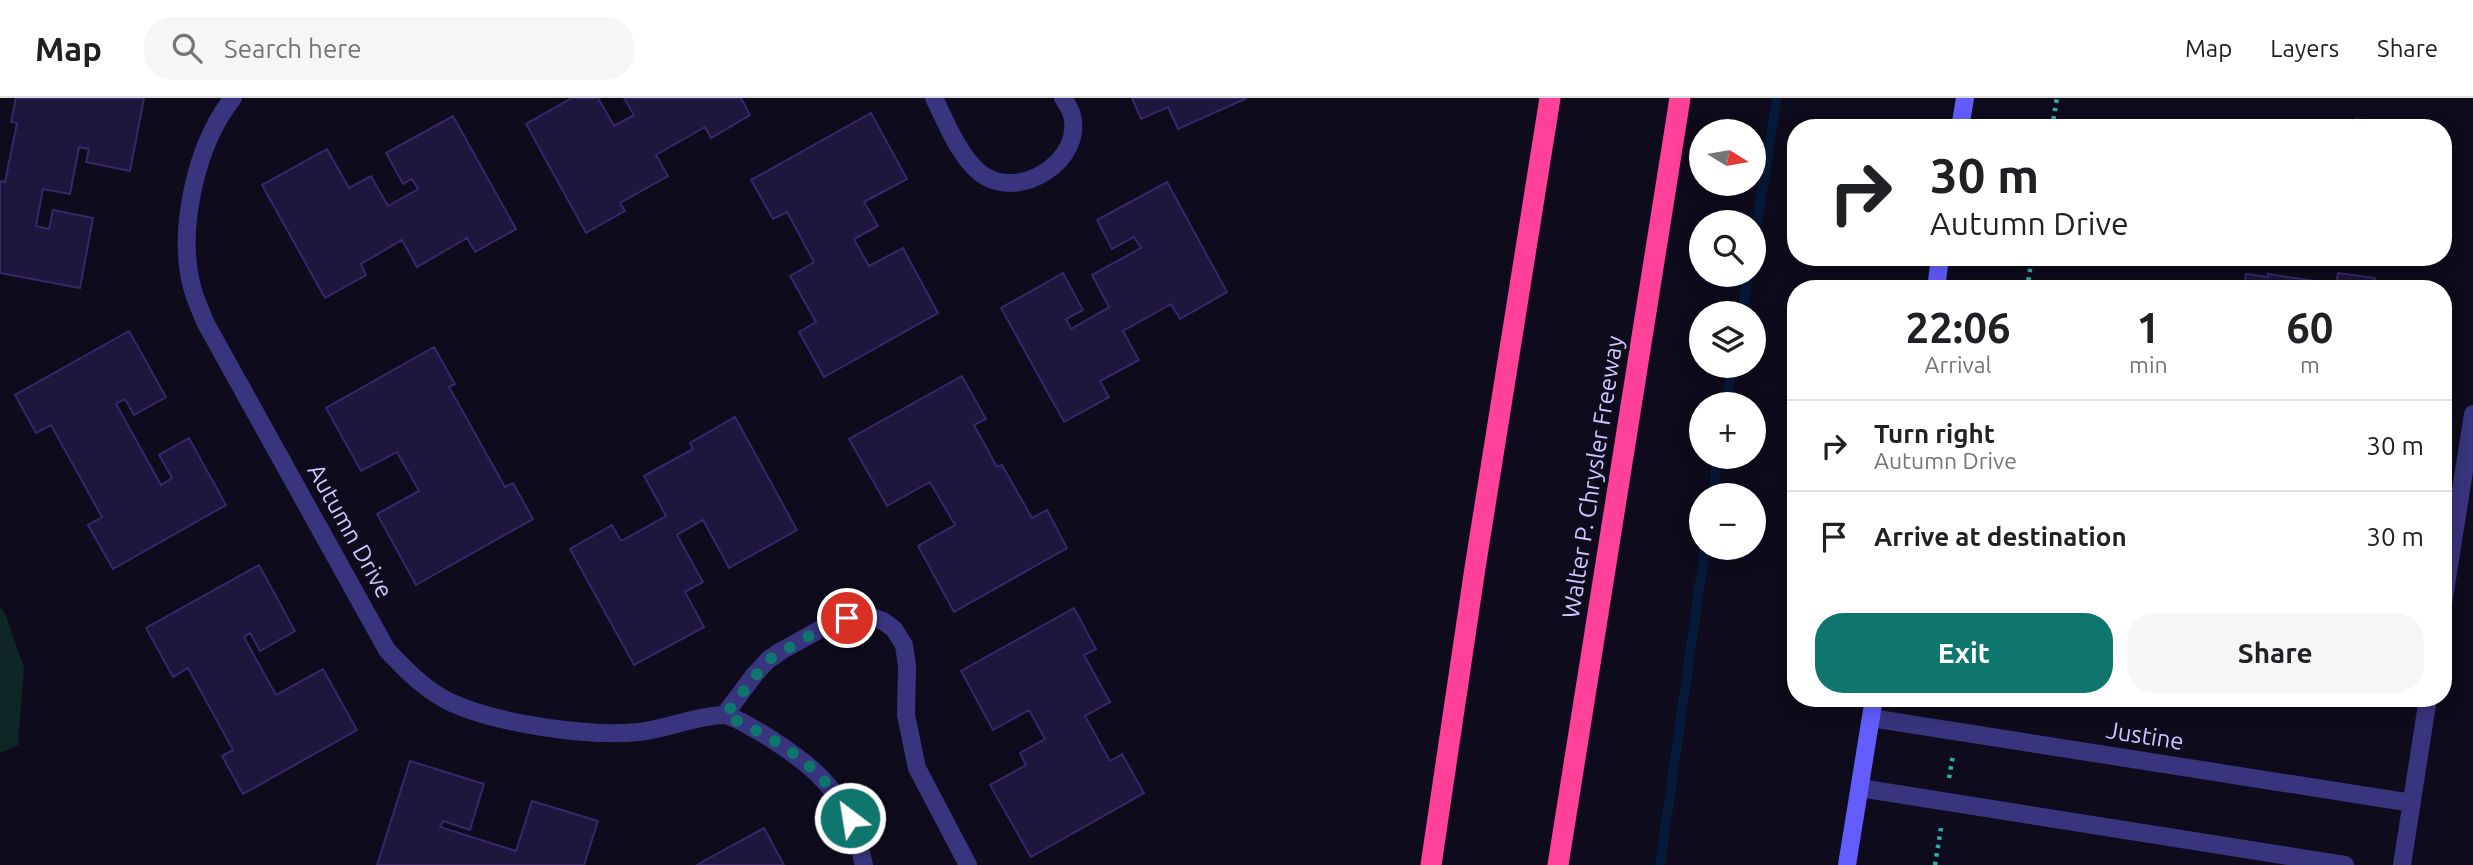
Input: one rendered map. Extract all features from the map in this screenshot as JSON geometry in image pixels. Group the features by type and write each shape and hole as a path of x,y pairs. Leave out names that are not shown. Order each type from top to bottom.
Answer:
{"highway":[{"path":"1431,865 1550,98"},
{"name":"Walter P. Chrysler Freeway","path":"1558,865 1680,98"}],"main road":[{"path":"1962,119 1965,98"},
{"path":"1847,865 1873,707"}],"street":[{"path":"934,98 966,157 980,173 1013,184 1047,172 1064,155 1071,136 1072,113 1063,98"},
{"name":"Autumn Drive","path":"230,99 213,128 200,162 192,197 187,239 192,285 205,322 387,650 413,678 452,703 491,716 527,723 570,731 613,734 644,731 725,715"},
{"path":"2452,547 2473,414"},
{"path":"864,865 850,818 829,784 793,753 757,730 725,715 768,660 837,620 858,616 869,616 883,621 894,629 904,645 908,666 906,715 917,768 968,865"},
{"path":"2402,865 2427,707"},
{"name":"Justine","path":"1871,718 2412,803"},
{"path":"1860,788 2344,865"}],"path":[{"path":"2054,119 2057,98"},
{"path":"1948,783 1954,749"},
{"path":"1935,865 1942,821"}],"green space":[{"path":"0,607 5,613 24,668 18,745 0,753"}],"building":[{"path":"16,98 144,98 130,171 86,162 89,149 79,147 70,194 43,189 36,226 49,229 53,210 93,218 80,288 0,273 0,181 5,182 17,123 11,122"},
{"path":"572,98 598,98 614,126 634,115 624,98 741,98 750,115 711,138 705,127 656,155 668,176 620,203 625,211 586,233 526,124"},
{"path":"1132,98 1247,98 1178,129 1168,107 1141,119"},
{"path":"871,113 907,179 864,202 878,226 854,239 869,266 903,248 938,313 824,377 799,332 816,322 790,276 814,262 787,212 773,219 751,180"},
{"path":"453,116 516,229 475,252 467,238 417,267 402,240 361,264 366,275 325,298 262,185 327,149 349,188 371,176 388,206 418,189 412,179 403,184 386,153"},
{"path":"1167,182 1227,292 1180,319 1171,304 1123,331 1139,360 1100,381 1109,397 1064,422 1001,308 1063,273 1083,310 1066,319 1071,329 1109,307 1092,275 1141,248 1134,237 1112,249 1097,220"},
{"path":"2338,273 2375,278 2375,280 2337,280"},
{"path":"2246,274 2268,277 2268,274 2309,280 2245,280"},
{"path":"129,331 166,397 134,415 125,399 116,404 161,485 172,478 159,455 189,438 226,505 113,569 88,525 102,517 51,425 36,433 15,395"},
{"path":"434,347 455,384 449,387 505,487 513,483 533,519 416,585 377,514 419,491 397,452 361,471 326,408"},
{"path":"962,376 986,419 974,425 997,467 1002,465 1032,518 1047,510 1067,548 954,612 918,546 955,525 930,482 887,506 849,439"},
{"path":"735,417 797,530 729,568 703,520 677,535 703,582 685,592 704,627 634,665 570,549 612,525 621,541 666,516 644,476 693,449 690,443"},
{"path":"259,565 295,631 260,651 250,633 244,637 276,695 323,669 357,730 243,794 222,756 233,750 188,668 173,677 146,628"},
{"path":"1074,608 1096,649 1084,655 1110,702 1085,716 1110,761 1122,754 1144,793 1031,857 990,785 1026,765 1020,753 1045,739 1029,710 993,730 961,671"},
{"path":"410,761 484,784 470,830 443,821 440,827 516,851 532,801 598,821 584,865 377,865"},
{"path":"764,828 784,865 697,865 711,857"}],"waterway":[{"path":"1759,210 1777,98"},
{"path":"1744,301 1746,287"},
{"path":"1728,392 1731,378"},
{"path":"1715,483 1716,469"},
{"path":"1660,865 1703,560"}],"route":[{"path":"847,618 837,620 768,660 725,715 757,730 809,766 829,784 850,818"}]}
